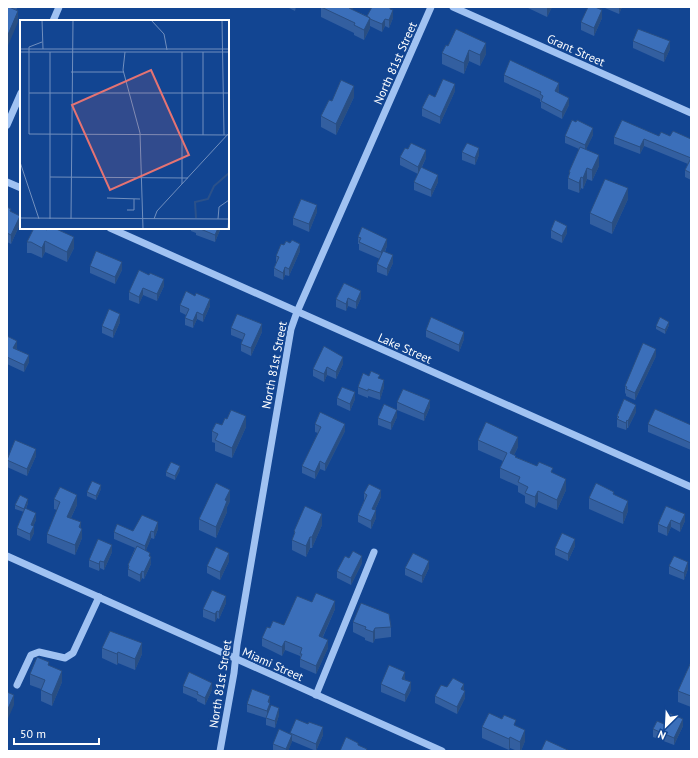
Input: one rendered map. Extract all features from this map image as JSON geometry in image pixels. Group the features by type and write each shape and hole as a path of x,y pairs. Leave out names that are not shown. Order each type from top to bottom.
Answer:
{"street":[{"name":"North 81st Street","path":"220,751 290,329 431,7"},
{"name":"Grant Street","path":"453,7 691,113"},
{"path":"53,20 57,8"},
{"path":"7,125 20,95"},
{"path":"7,182 20,188"},
{"name":"Lake Street","path":"112,229 691,487"},
{"path":"316,695 374,552"},
{"name":"Miami Street","path":"7,556 442,751"},
{"path":"17,685 31,655 39,652 65,658 73,653 100,597"}],"building":[{"path":"7,7 18,11 7,37"},
{"path":"321,7 350,7 349,8 370,18 364,30 354,25 355,23"},
{"path":"372,7 390,7 390,9 393,10 389,20 385,19 382,24 370,19 367,16"},
{"path":"588,7 595,7 602,10 594,28 581,22"},
{"path":"456,29 486,43 480,55 469,50 464,63 442,53 446,45 448,46"},
{"path":"638,29 670,41 664,54 633,41"},
{"path":"510,60 559,83 555,91 569,98 562,112 541,101 543,96 540,94 541,92 504,75"},
{"path":"443,79 455,84 440,117 422,108 429,94 435,97"},
{"path":"341,80 354,86 336,124 321,116 329,100 332,101"},
{"path":"572,120 576,122 577,120 593,128 585,145 565,136"},
{"path":"622,120 659,136 661,132 670,136 673,131 691,139 691,158 644,139 640,147 614,137"},
{"path":"411,143 426,150 418,167 400,157 405,148 408,149"},
{"path":"467,143 479,148 475,158 462,152"},
{"path":"580,147 599,155 592,170 587,168 579,183 568,178 569,172"},
{"path":"691,158 691,173 685,170"},
{"path":"421,167 438,175 431,190 414,182"},
{"path":"605,179 628,188 612,223 590,213"},
{"path":"301,199 317,205 309,224 293,218"},
{"path":"7,207 11,209 10,211 20,216 11,235 7,233"},
{"path":"555,220 567,226 562,236 551,230"},
{"path":"362,227 387,239 381,252 359,242 361,238 358,237"},
{"path":"34,229 56,229 74,237 67,252 45,241 42,248 31,242 27,242"},
{"path":"200,229 218,229 215,235"},
{"path":"292,240 300,244 289,269 285,267 283,273 274,268 279,257 276,256 281,244 284,245 286,241 290,243"},
{"path":"96,251 122,262 115,277 90,266"},
{"path":"383,251 393,255 387,269 377,264"},
{"path":"139,270 149,275 150,273 164,279 157,294 143,288 139,297 129,292"},
{"path":"344,283 361,291 356,302 348,298 346,304 336,299"},
{"path":"186,291 195,296 196,293 210,299 203,315 197,312 193,321 185,318 189,309 180,305"},
{"path":"109,309 120,314 113,331 102,326"},
{"path":"237,314 262,324 251,348 241,344 245,334 231,328"},
{"path":"431,317 464,332 459,345 426,330"},
{"path":"660,317 669,322 665,330 656,326"},
{"path":"7,336 17,341 13,348 29,355 24,365 7,357"},
{"path":"643,343 656,349 635,393 626,389 627,387 625,386"},
{"path":"324,346 343,357 336,372 327,367 324,374 313,369"},
{"path":"371,371 380,375 378,378 384,380 380,393 368,389 368,391 358,387 363,373 369,376"},
{"path":"342,387 355,392 350,404 337,398"},
{"path":"403,389 430,400 424,414 397,402"},
{"path":"624,399 636,405 626,423 617,419 619,417 617,416"},
{"path":"384,404 397,410 391,423 378,418"},
{"path":"655,409 691,425 691,443 648,424"},
{"path":"231,410 246,416 232,448 215,440 218,434 212,431 216,423 222,425 225,418 227,419"},
{"path":"320,412 345,424 325,464 320,461 315,472 302,466 321,427 315,424"},
{"path":"486,422 518,437 510,453 516,456 515,457 537,466 539,462 553,468 551,472 566,479 557,500 538,491 535,497 525,493 528,487 518,482 520,477 500,468 507,453 478,440"},
{"path":"15,440 36,449 27,469 7,460"},
{"path":"171,462 180,466 175,476 166,472"},
{"path":"92,481 101,485 96,496 87,492"},
{"path":"216,483 230,490 216,527 199,519"},
{"path":"596,483 614,492 613,494 628,501 623,513 589,498"},
{"path":"369,484 381,490 372,509 376,510 371,521 358,515 367,495 364,493"},
{"path":"60,487 77,495 67,517 81,522 79,527 82,529 75,545 47,534 60,502 54,499"},
{"path":"20,495 28,499 24,509 15,505"},
{"path":"305,506 322,514 312,537 310,537 306,546 292,540 294,531"},
{"path":"666,506 685,514 680,524 671,520 667,528 658,524"},
{"path":"25,508 36,513 31,525 34,526 30,534 17,528"},
{"path":"142,515 158,522 154,532 151,531 145,546 114,532 117,524 133,531"},
{"path":"562,533 575,539 568,554 555,548"},
{"path":"98,539 112,545 104,562 100,561 99,564 89,560"},
{"path":"137,546 150,553 149,556 151,557 144,572 142,571 140,575 128,569 128,565"},
{"path":"216,547 229,553 220,572 207,566"},
{"path":"353,551 362,556 351,578 337,571 345,556 349,558"},
{"path":"413,553 429,561 422,576 405,568"},
{"path":"674,556 688,562 684,573 669,566"},
{"path":"212,590 226,596 219,612 217,611 215,614 203,609"},
{"path":"316,593 335,601 319,636 328,640 316,666 300,659 302,648 285,641 282,647 262,638 267,627 270,628 273,621 284,625 297,596 312,602"},
{"path":"361,603 389,614 391,627 375,628 373,632 365,629 366,627 353,622"},
{"path":"110,631 142,643 135,659 118,652 117,654 102,648"},
{"path":"37,657 49,662 48,665 62,671 52,695 41,690 45,680 30,674"},
{"path":"691,662 691,696 678,691"},
{"path":"389,665 405,672 402,679 411,682 405,695 381,684"},
{"path":"189,672 212,683 205,698 197,694 198,692 183,686"},
{"path":"453,678 464,684 461,689 465,691 457,707 435,696 441,685 447,687"},
{"path":"252,689 270,696 268,702 270,703 267,711 247,704"},
{"path":"7,692 14,695 7,711"},
{"path":"271,705 279,708 275,721 266,718"},
{"path":"489,713 502,719 504,715 516,720 514,725 525,730 520,742 510,737 509,739 482,727"},
{"path":"669,713 683,719 674,738 653,729 657,721 664,724"},
{"path":"296,719 308,724 309,722 323,727 316,744 290,733"},
{"path":"279,729 292,735 286,749 273,744"},
{"path":"346,737 367,749 366,751 340,751"},
{"path":"546,740 570,751 541,751"}]}
